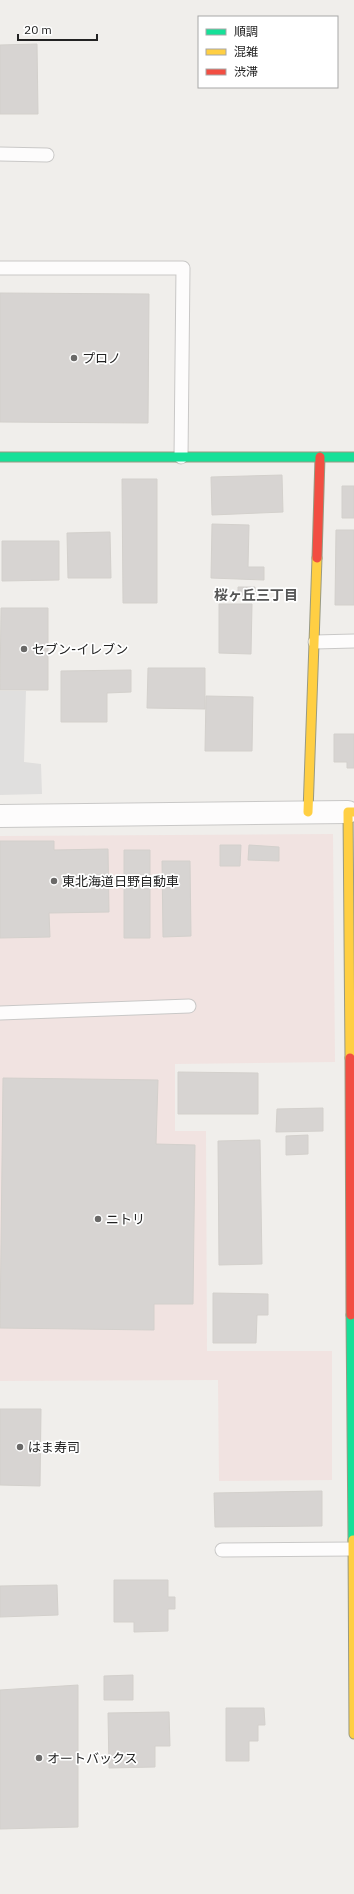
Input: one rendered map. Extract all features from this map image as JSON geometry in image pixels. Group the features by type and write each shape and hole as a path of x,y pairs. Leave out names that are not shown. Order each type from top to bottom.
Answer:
{"street":[{"path":"0,457 354,457"},
{"path":"308,812 315,642 320,458"},
{"path":"0,816 351,812 354,1734"}],"lane":[{"path":"0,154 47,155"},
{"path":"0,268 183,268 181,457"},
{"path":"315,642 354,641"},
{"path":"0,1013 189,1006"},
{"path":"222,1550 353,1549"}],"shaded area":[{"path":"0,691 26,691 24,762 41,764 42,794 0,795"},
{"path":"333,834 335,1062 175,1064 175,1131 206,1131 207,1351 332,1351 332,1480 219,1481 218,1380 0,1381 0,836"}],"building":[{"path":"37,44 38,114 0,114 0,45"},
{"name":"プロノ","path":"0,293 149,294 148,423 0,422"},
{"path":"282,475 283,512 212,515 211,477"},
{"path":"122,479 157,479 157,603 123,603"},
{"path":"342,486 354,486 354,518 342,518"},
{"path":"212,524 249,525 248,567 264,567 264,580 211,578"},
{"path":"336,530 354,530 354,605 335,605"},
{"path":"110,532 111,578 68,578 67,533"},
{"path":"2,541 59,541 59,580 2,581"},
{"path":"238,587 255,587 255,595 238,595"},
{"path":"219,604 252,604 251,654 219,653"},
{"name":"セブン-イレブン","path":"1,608 48,608 48,690 0,690"},
{"path":"148,668 205,668 205,709 147,708"},
{"path":"131,670 131,692 107,693 107,722 61,722 61,671"},
{"path":"206,696 253,697 252,751 205,751"},
{"path":"334,734 354,734 354,768 347,768 347,762 334,762"},
{"name":"東北海道日野自動車","path":"0,841 54,841 54,850 108,849 109,912 49,913 50,937 0,938"},
{"path":"220,845 241,845 240,866 220,866"},
{"path":"249,845 279,847 279,861 248,860"},
{"path":"124,850 150,850 150,938 124,938"},
{"path":"162,861 190,861 191,936 163,937"},
{"path":"178,1072 258,1073 258,1114 178,1114"},
{"name":"ニトリ","path":"3,1078 158,1080 156,1144 195,1145 193,1304 154,1304 154,1330 0,1328"},
{"path":"323,1108 323,1131 276,1132 277,1109"},
{"path":"308,1135 308,1154 286,1155 286,1136"},
{"path":"260,1140 262,1264 219,1265 218,1141"},
{"path":"213,1293 268,1294 268,1315 257,1315 256,1343 213,1343"},
{"name":"はま寿司","path":"0,1409 41,1409 40,1486 0,1485"},
{"path":"322,1491 322,1526 215,1527 214,1493"},
{"path":"114,1580 168,1580 168,1597 175,1597 175,1609 168,1609 168,1631 134,1632 134,1622 114,1622"},
{"path":"57,1585 58,1615 0,1617 0,1586"},
{"path":"133,1675 133,1700 104,1700 104,1676"},
{"name":"オートバックス","path":"78,1685 78,1827 0,1829 0,1690"},
{"path":"226,1708 264,1708 265,1725 258,1725 258,1741 249,1741 249,1761 226,1761"},
{"path":"169,1712 170,1746 155,1746 155,1767 109,1768 108,1713"}],"traffic: fast":[{"path":"0,457 354,457"},
{"path":"351,1315 353,1540"}],"traffic: slow":[{"path":"308,812 317,558"},
{"path":"350,1058 348,812 354,812"},
{"path":"353,1540 354,1734"}],"traffic: jam":[{"path":"317,558 320,457"},
{"path":"350,1058 351,1315"}],"place":[{"name":"プロノ","path":"74,358"},
{"name":"セブン-イレブン","path":"24,649"},
{"name":"東北海道日野自動車","path":"54,881"},
{"name":"ニトリ","path":"98,1219"},
{"name":"はま寿司","path":"20,1447"},
{"name":"オートバックス","path":"39,1758"}],"district":[{"name":"桜ヶ丘三丁目","path":"256,595"}]}
